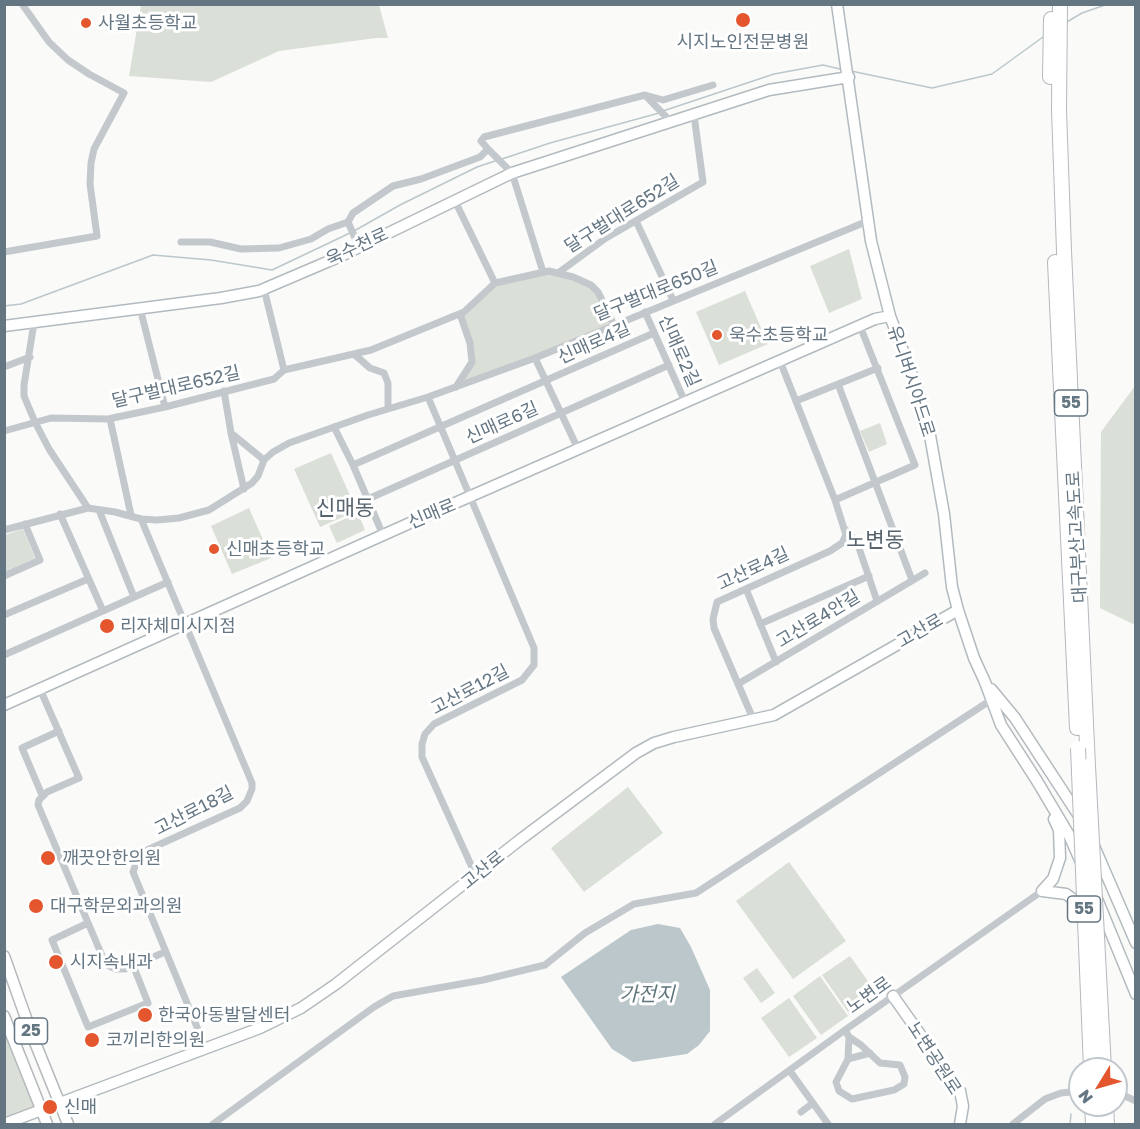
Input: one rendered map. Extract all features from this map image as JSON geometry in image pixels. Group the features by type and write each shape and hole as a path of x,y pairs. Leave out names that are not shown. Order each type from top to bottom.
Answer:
{"highway":[{"name":"대구부산고속도로","path":"1054,6 1059,110 1059,253 1074,573 1078,748 1091,1057"},
{"name":"대구부산고속도로","path":"1074,573 1088,766 1103,1057"}],"main road":[{"name":"유니버시아드로","path":"837,4 871,241 890,316 920,396 929,430 944,514 952,587 958,610 970,648 1001,725 1070,835 1136,994"},
{"name":"욱수천로","path":"4,326 221,298 264,289 359,247 512,173 769,90 849,77"},
{"name":"신매로","path":"4,705 578,449 875,319 890,316"},
{"name":"고산로","path":"4,1124 260,1028 301,1008 336,984 610,771 654,743 754,721 785,710 958,610"},
{"name":"유니버시아드로","path":"985,682 1015,717 1085,826 1136,943"},
{"path":"1037,781 1059,830 1060,858 1053,879 1042,891"},
{"path":"1042,891 1066,894 1085,906 1117,948"},
{"name":"25","path":"4,956 60,1104"},
{"name":"노변공원로","path":"892,996 960,1091 963,1106 960,1125"},
{"name":"25","path":"4,1016 47,1125"},
{"path":"60,1104 68,1125"}],"street":[{"path":"4,252 97,236 90,184 91,163 94,149 124,93 68,60 49,42 21,4"},
{"path":"512,173 480,141 484,137 645,95 663,100 713,85"},
{"path":"645,95 671,122"},
{"name":"달구벌대로652길","path":"558,273 606,238 703,182 694,115"},
{"path":"181,242 210,242 241,249 279,248 310,239 348,222 353,213 393,186 421,179 480,157 488,149"},
{"name":"달구벌대로652길","path":"512,173 543,272"},
{"path":"455,201 495,283"},
{"path":"636,221 673,300"},
{"name":"달구벌대로650길","path":"4,530 88,508 131,515 141,519 170,520 201,513 244,489 258,476 264,460 280,447 535,358 868,221"},
{"path":"348,222 359,247"},
{"name":"달구벌대로652길","path":"4,431 51,418 110,419 274,379 284,370 371,351 464,312 495,283 543,272 558,273 591,285 598,292 614,325"},
{"path":"264,289 284,370"},
{"path":"140,308 165,407"},
{"name":"신매로2길","path":"645,312 686,402"},
{"path":"456,387 472,362 470,343 460,314"},
{"path":"34,323 23,390 34,422 88,508"},
{"path":"835,500 915,465 860,326"},
{"name":"신매로4길","path":"546,381 654,333"},
{"path":"354,354 370,368 384,373 388,383 388,408"},
{"path":"4,367 30,357"},
{"name":"신매로4길","path":"535,358 578,449"},
{"path":"780,361 846,530"},
{"path":"561,412 669,365"},
{"path":"796,401 878,368"},
{"name":"신매로6길","path":"440,427 546,381"},
{"path":"838,384 912,580"},
{"path":"224,391 244,489"},
{"name":"신매로6길","path":"428,397 469,498"},
{"name":"신매로6길","path":"455,460 561,412"},
{"path":"110,419 131,515"},
{"path":"334,427 383,535"},
{"path":"353,465 440,427"},
{"path":"231,433 264,460"},
{"path":"368,499 455,460"},
{"name":"고산로12길","path":"469,498 534,648 535,660 534,665 522,680 434,724 425,734 422,744 422,757 476,876"},
{"path":"99,510 134,597"},
{"path":"60,514 103,611"},
{"path":"141,519 185,625"},
{"path":"4,576 40,560 25,524"},
{"name":"고산로4안길","path":"846,530 857,542 877,601"},
{"name":"고산로4길","path":"754,721 714,628 713,619 717,602 837,548 845,539 846,530"},
{"name":"고산로4안길","path":"738,684 925,573"},
{"name":"고산로4안길","path":"760,624 869,576"},
{"path":"4,615 88,579"},
{"path":"4,655 168,582"},
{"name":"고산로4안길","path":"746,589 776,662"},
{"name":"고산로18길","path":"185,625 252,783 252,789 247,801 240,808 145,851 134,865 133,872 206,1049"},
{"path":"40,689 79,778 42,795 38,805 103,958 109,966 124,969 165,952"},
{"path":"213,1125 374,1007 393,996 483,980 545,965 585,933 634,904 696,893 992,700"},
{"path":"42,795 22,748 58,731"},
{"name":"노변로","path":"715,1125 847,1033 892,996 1042,891"},
{"path":"88,923 52,940 88,1027 148,1003 133,965"},
{"path":"847,1033 880,1064 900,1065 905,1077 904,1084 894,1090 852,1099 845,1096 839,1090 836,1082 848,1059 847,1033"},
{"path":"848,1059 870,1053"},
{"path":"790,1071 828,1125"},
{"path":"1013,1125 1045,1099 1068,1092"},
{"path":"801,1112 813,1103"}],"shaded area":[{"path":"141,5 379,5 388,38 279,51 211,82 129,76"},
{"path":"849,249 862,299 829,313 810,266"},
{"path":"549,271 591,285 614,325 460,385 472,362 461,316 495,283"},
{"path":"745,291 768,344 719,365 696,312"},
{"path":"1135,386 1136,623 1133,624 1100,608 1101,432"},
{"path":"880,423 887,444 869,452 860,431"},
{"path":"331,453 357,511 320,527 294,469"},
{"path":"249,508 271,558 232,574 211,526"},
{"path":"358,513 365,530 337,543 329,526"},
{"path":"23,529 35,558 5,572 5,535"},
{"path":"628,787 663,833 584,892 551,848"},
{"path":"789,862 846,941 793,979 736,901"},
{"path":"850,956 878,995 850,1015 822,975"},
{"path":"757,968 775,993 761,1003 743,978"},
{"path":"820,976 848,1016 821,1035 793,996"},
{"path":"789,998 817,1038 789,1057 761,1018"},
{"path":"4,1016 42,1111 4,1124"}],"water":[{"name":"가전지","path":"658,924 680,928 691,947 710,990 710,1031 699,1045 687,1054 633,1062 612,1049 561,977 631,930"}],"waterway":[{"path":"1065,23 1082,13 1108,4"},
{"path":"851,71 932,88 992,74 1043,37"},
{"path":"663,111 774,74 823,65 840,69"},
{"path":"502,159 550,143 659,113"},
{"path":"354,231 400,205 477,167 495,161"},
{"path":"4,306 21,304 153,255 211,260 272,270 350,233"},
{"path":"1070,1124 1071,1117"}],"place":[{"name":"시지노인전문병원","path":"743,20"},
{"name":"사월초등학교","path":"86,23"},
{"name":"욱수초등학교","path":"717,335"},
{"name":"신매초등학교","path":"214,549"},
{"name":"리자체미시지점","path":"107,626"},
{"name":"깨끗안한의원","path":"48,858"},
{"name":"대구학문외과의원","path":"36,906"},
{"name":"시지속내과","path":"56,962"},
{"name":"한국아동발달센터","path":"145,1015"},
{"name":"코끼리한의원","path":"92,1040"},
{"name":"신매","path":"50,1107"}],"district":[{"name":"신매동","path":"345,508"},
{"name":"노변동","path":"875,540"}]}
